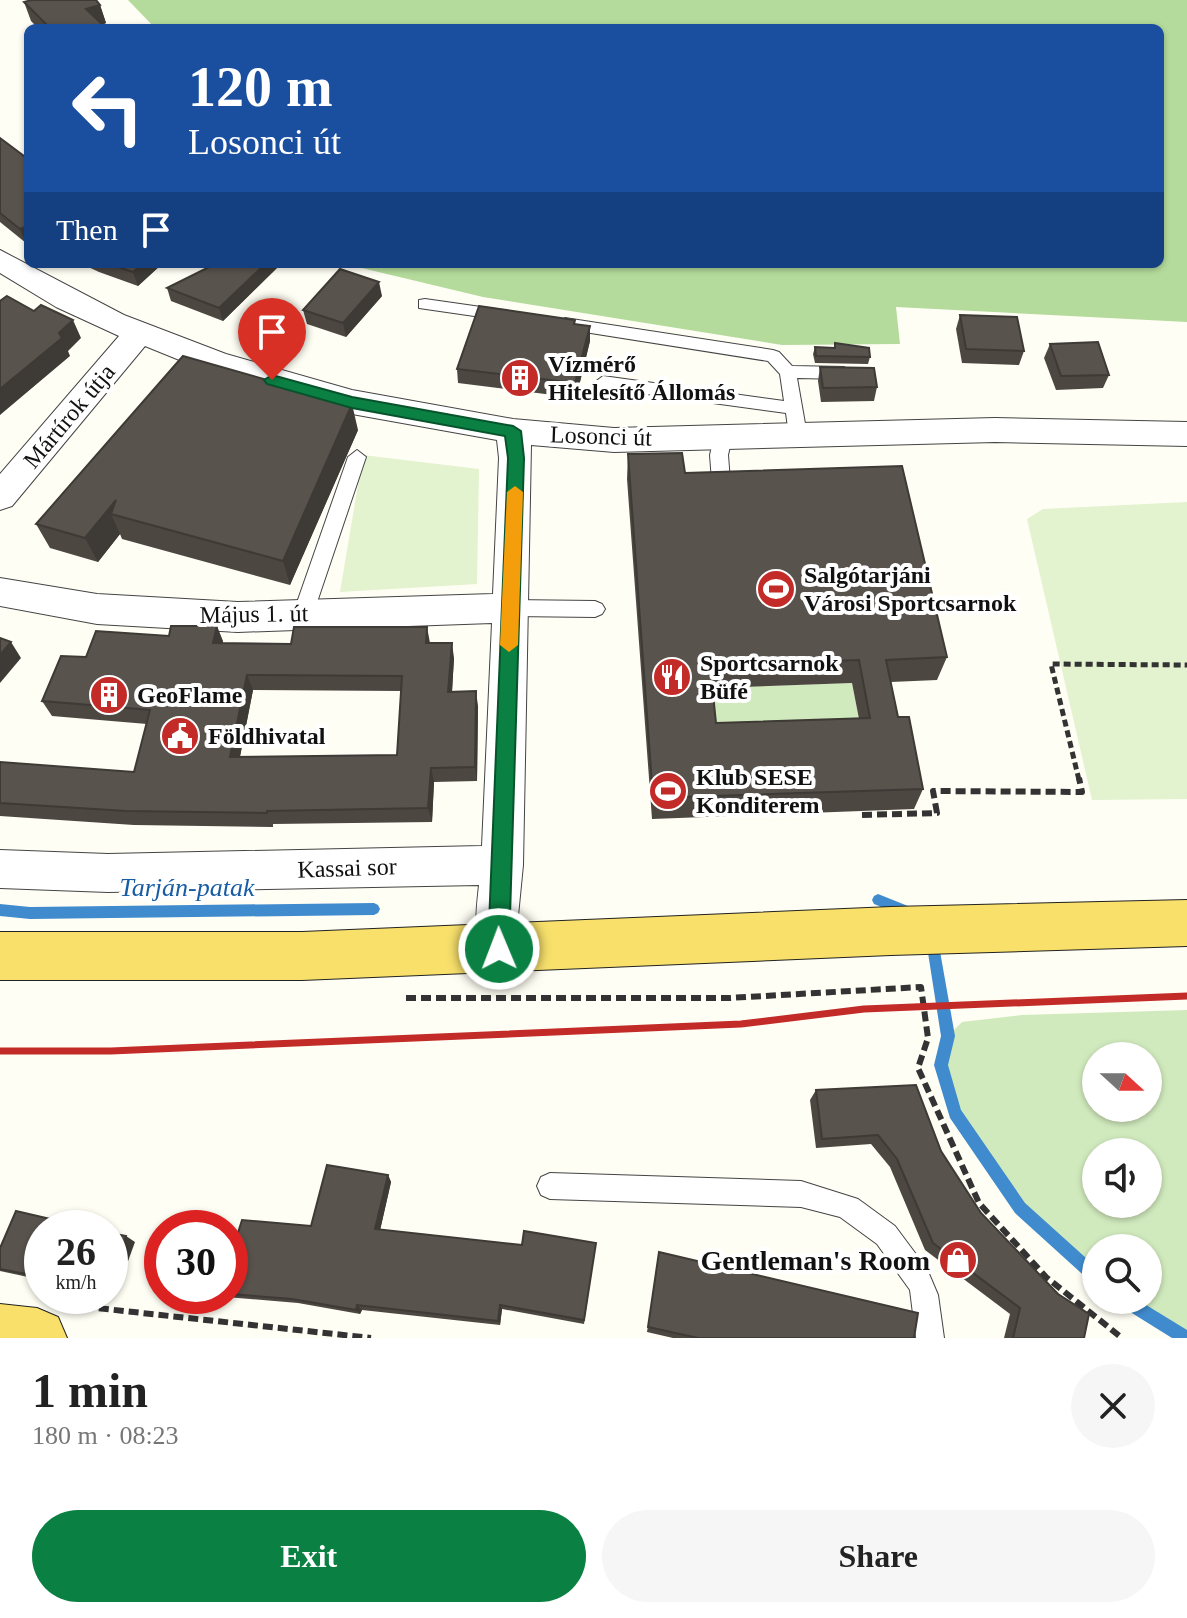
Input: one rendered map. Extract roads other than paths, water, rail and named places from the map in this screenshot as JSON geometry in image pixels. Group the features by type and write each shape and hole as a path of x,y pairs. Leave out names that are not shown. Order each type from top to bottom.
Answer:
{"main road":[{"path":"0,956 302,956 891,931 1187,923"},
{"path":"0,1334 50,1321"}],"street":[{"name":"Losonci út","path":"0,260 67,300 138,334 230,367 352,402 513,431 614,440 723,437 795,422 1187,434"},
{"name":"Mártírok útja","path":"0,497 138,334"},
{"path":"499,949 497,916 502,865 501,608 516,458 513,431"},
{"name":"Május 1. út","path":"0,592 97,609 238,617 501,608"},
{"name":"Kassai sor","path":"0,869 108,873 502,865"}],"lane":[{"path":"425,304 516,317"},
{"path":"547,321 773,356 788,372 795,422 603,382"},
{"path":"788,372 857,373"},
{"path":"721,481 719,455 723,437"},
{"path":"303,614 357,457"},
{"path":"501,608 595,609"},
{"path":"550,1186 801,1194 830,1199 858,1210 889,1237 922,1286 930,1338"}],"waterway":[{"name":"Tarján-patak","path":"878,900 909,912"},
{"name":"Tarján-patak","path":"0,910 30,913 374,909"},
{"name":"Tarján-patak","path":"932,940 948,1036 941,1065 955,1113 1020,1208 1082,1264"},
{"name":"Tarján-patak","path":"1147,1314 1186,1338"}],"railway":[{"path":"0,1051 111,1051 741,1024 864,1009 1187,996"}],"place":[{"name":"Vízmérő Hitelesítő Állomás","path":"520,378"},
{"name":"Salgótarjáni Városi Sportcsarnok","path":"776,589"},
{"name":"Sportcsarnok Büfé","path":"672,677"},
{"name":"GeoFlame","path":"109,695"},
{"name":"Földhivatal","path":"180,736"},
{"name":"Klub SESE Konditerem","path":"668,791"},
{"name":"Gentleman's Room","path":"958,1260"}]}
